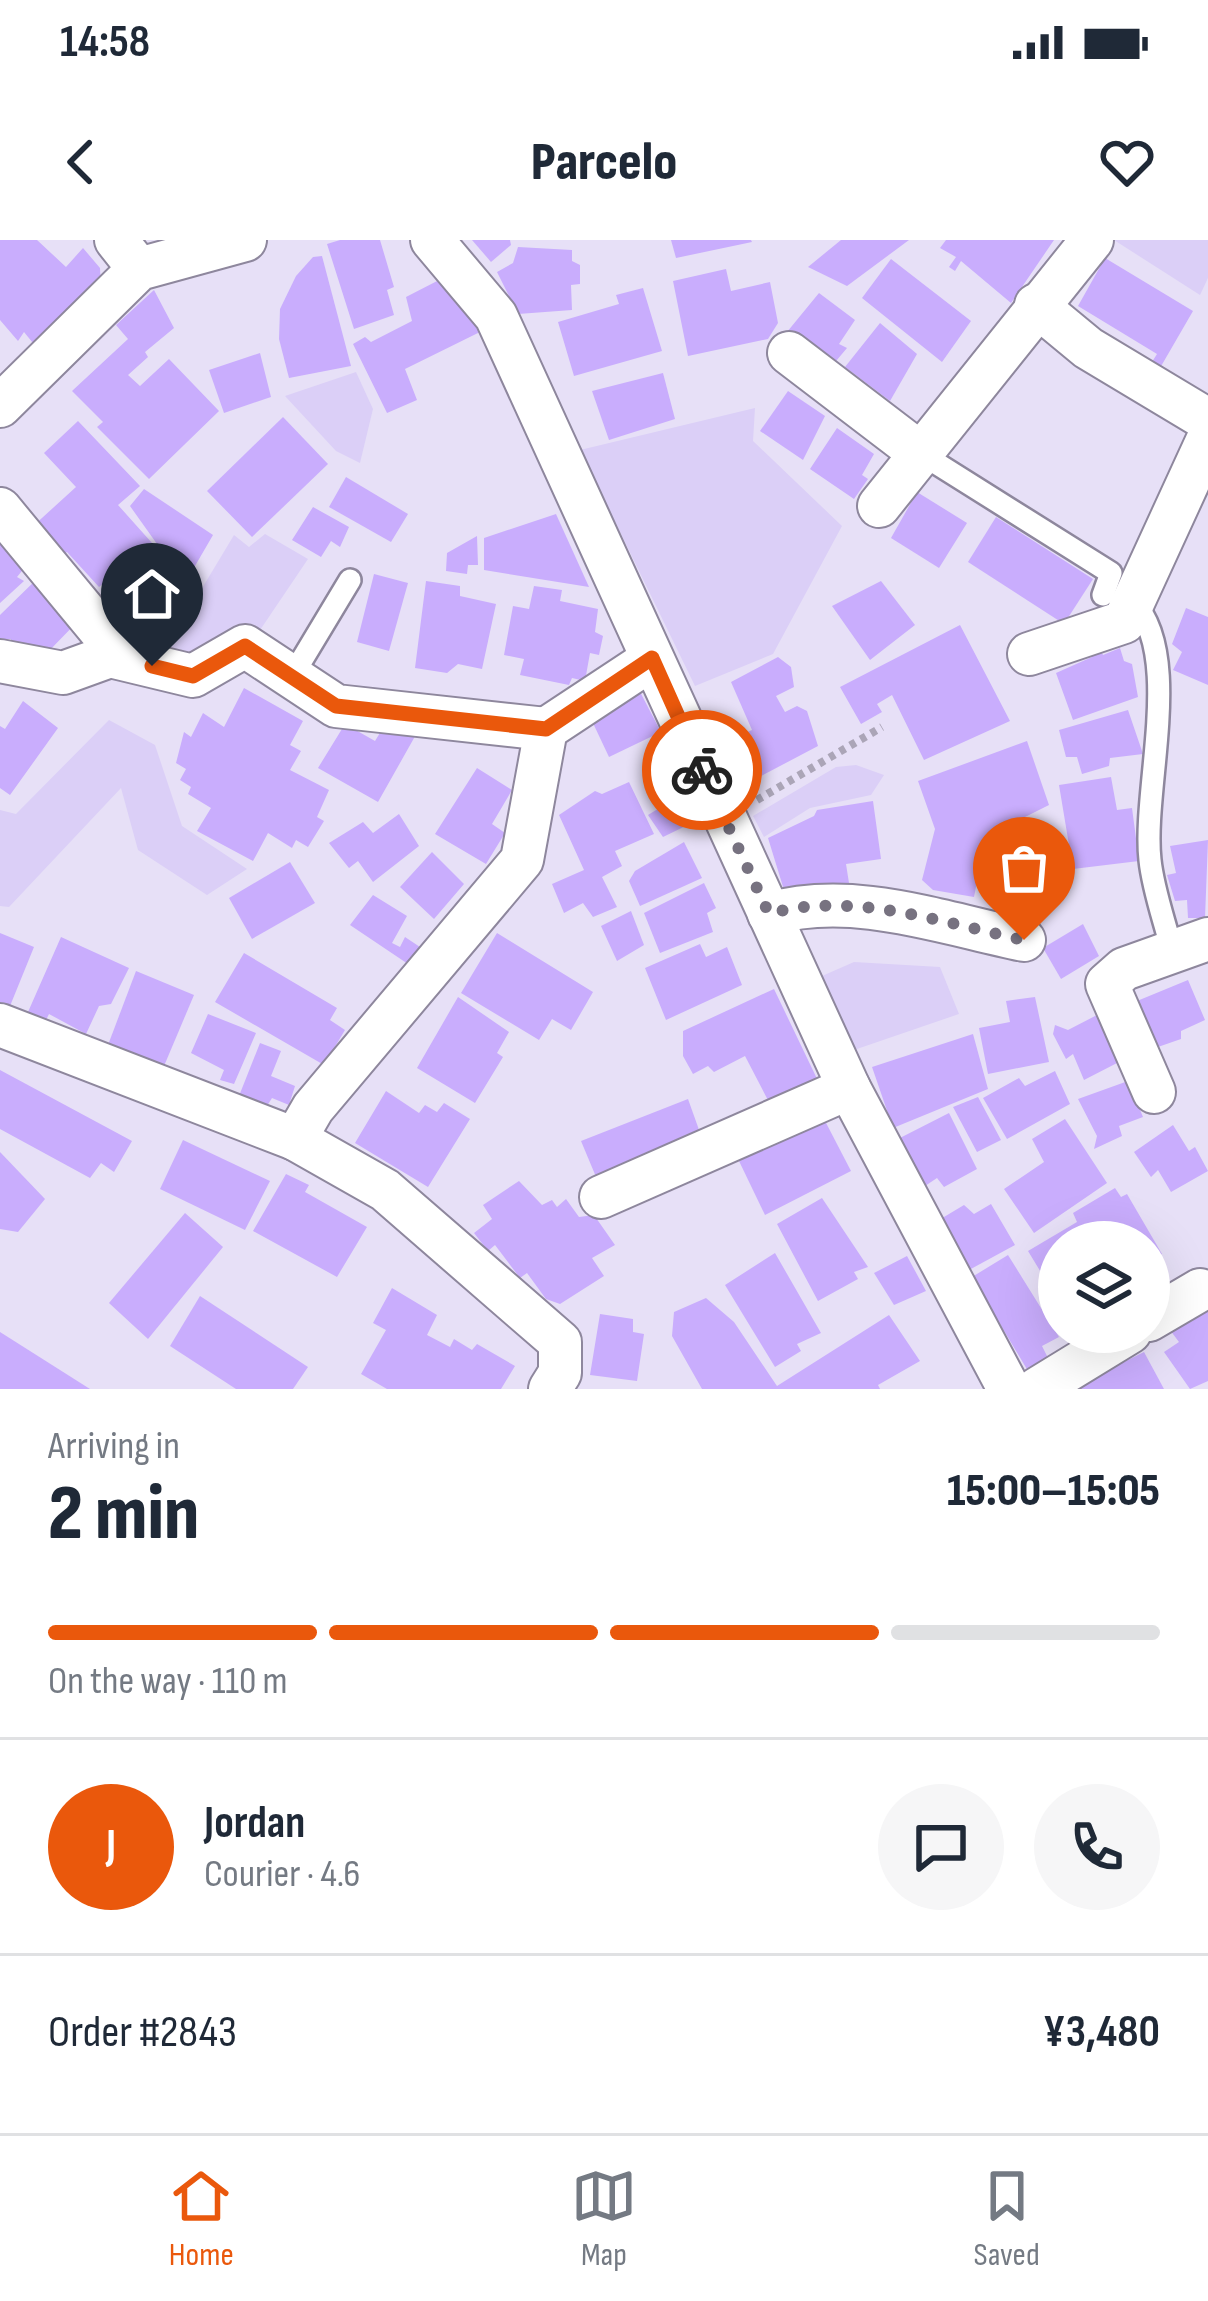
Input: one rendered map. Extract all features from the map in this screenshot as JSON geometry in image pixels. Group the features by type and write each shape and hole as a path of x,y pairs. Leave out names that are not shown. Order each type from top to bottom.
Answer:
{"street":[{"path":"0,406 127,254 245,240"},
{"path":"432,240 496,316 849,1088 1009,1389"},
{"path":"879,506 1091,240"},
{"path":"1036,305 1088,348 1208,420"},
{"path":"789,353 920,453"},
{"path":"1029,654 1124,622 1118,598 1208,439"},
{"path":"0,509 110,642 110,656"},
{"path":"0,661 63,673 110,656 193,676 245,646 336,706 546,729 652,658"},
{"path":"295,1139 313,1108 522,860 546,729"},
{"path":"769,914 806,904 854,905 1024,940"},
{"path":"1154,1092 1107,984 1124,969 1190,945"},
{"path":"0,1025 295,1139 385,1190 560,1342 560,1373 550,1389"},
{"path":"601,1197 849,1088"},
{"path":"1170,1308 1200,1290"},
{"path":"1037,1389 1096,1353"}],"lane":[{"path":"920,453 1112,573 1118,598 1148,617 1158,672 1150,859 1190,945"},
{"path":"291,678 350,580"}],"path":[{"path":"725,819 882,727"}],"shaded area":[{"path":"1114,240 1208,240 1208,278 1200,295"},
{"path":"356,372 373,409 360,463 336,451 285,396"},
{"path":"755,408 753,441 842,526 773,654 695,686 580,450"},
{"path":"265,534 308,559 254,639 188,662 162,655 234,535 249,547"},
{"path":"109,720 155,745 182,826 247,869 207,895 138,850 121,788 9,907 0,906 0,810 16,814"},
{"path":"856,765 884,775 871,795 810,808 764,837 753,816 836,767"},
{"path":"854,962 940,967 959,1014 854,1050 822,976"}],"building":[{"path":"0,240 37,240 66,267 83,248 100,268 101,288 37,348 24,332 18,341 0,320"},
{"path":"380,240 394,287 387,290 394,315 354,329 327,244"},
{"path":"472,240 510,240 511,245 491,262"},
{"path":"671,240 751,240 752,242 676,258"},
{"path":"841,240 909,240 847,286 808,267"},
{"path":"946,240 1054,240 1011,303 961,261 955,271 949,267 956,257 940,248"},
{"path":"518,247 572,250 572,261 580,265 580,284 571,285 572,310 518,314 497,272 513,263"},
{"path":"322,256 351,366 289,378 279,339 280,309 296,276 313,257"},
{"path":"1105,258 1193,311 1160,368 1152,362 1157,354 1078,306"},
{"path":"891,259 971,321 942,362 862,298"},
{"path":"726,269 731,291 770,282 778,323 768,339 688,356 673,281"},
{"path":"441,279 480,332 405,369 417,400 387,413 353,344 365,337 371,342 412,321 406,297"},
{"path":"643,288 662,351 574,376 558,322 619,304 616,295"},
{"path":"154,290 174,328 145,352 148,357 128,375 140,386 169,359 219,411 149,479 97,427 103,422 72,391 128,339 116,325"},
{"path":"819,293 855,320 839,344 847,348 831,367 787,332"},
{"path":"880,323 917,354 890,401 845,367"},
{"path":"260,353 271,397 224,413 209,370"},
{"path":"663,373 675,419 609,440 592,391"},
{"path":"788,391 825,416 803,460 760,431"},
{"path":"283,417 328,464 252,537 207,491"},
{"path":"78,421 140,486 118,505 152,543 99,587 67,552 58,559 31,528 76,487 44,453"},
{"path":"837,428 874,454 862,475 868,479 854,499 810,469"},
{"path":"346,477 408,514 391,542 329,507"},
{"path":"144,489 213,535 188,578 201,586 158,654 130,637 156,594 127,579 157,544 130,506"},
{"path":"917,492 967,523 939,568 891,538"},
{"path":"313,507 349,527 340,547 331,541 321,557 292,540"},
{"path":"556,514 589,587 484,570 484,538"},
{"path":"996,517 1093,579 1064,624 968,562"},
{"path":"0,535 30,561 17,577 24,581 0,603"},
{"path":"477,536 478,565 468,565 467,574 446,571 447,553"},
{"path":"374,574 408,583 389,651 357,642"},
{"path":"40,576 79,620 46,654 8,648 11,639 0,639 0,615"},
{"path":"426,581 460,586 460,596 496,604 482,669 458,664 447,673 415,668"},
{"path":"881,581 915,625 870,660 832,606"},
{"path":"534,586 562,590 560,601 598,609 595,632 603,636 599,655 590,653 585,681 572,678 569,685 520,675 524,659 504,655 513,606 529,609"},
{"path":"1186,608 1208,617 1208,685 1173,670 1182,652 1172,644"},
{"path":"960,625 1010,721 924,760 892,695 877,704 882,712 861,724 840,687"},
{"path":"1099,647 1103,655 1120,648 1124,661 1132,664 1138,697 1073,720 1056,673 1092,657 1090,650"},
{"path":"778,657 791,667 794,687 776,696 785,712 797,706 807,711 818,746 744,785 732,766 744,758 736,737 752,730 731,682"},
{"path":"244,688 303,721 290,745 301,751 290,770 329,790 317,817 324,821 308,847 296,840 292,848 268,833 253,861 197,831 211,808 188,794 191,787 180,780 186,769 176,763 184,732 191,737 203,713 224,727"},
{"path":"638,688 661,732 609,757 592,721"},
{"path":"23,701 58,728 10,795 0,788 0,726 5,729"},
{"path":"1128,710 1143,754 1110,758 1109,766 1082,774 1077,757 1066,757 1059,730"},
{"path":"345,724 375,741 383,728 418,731 378,802 318,768"},
{"path":"1027,741 1049,805 1007,826 999,852 983,851 974,897 933,890 922,880 935,829 918,781"},
{"path":"477,768 512,790 492,824 505,833 486,864 435,834"},
{"path":"1111,777 1117,810 1132,808 1139,861 1073,869 1059,785"},
{"path":"629,782 654,834 615,851 622,866 602,877 617,907 593,917 583,903 564,913 552,884 584,870 559,815 595,791 602,794"},
{"path":"687,791 698,820 663,837 648,815"},
{"path":"873,801 881,859 846,864 849,883 835,892 784,890 768,838 814,816 817,810"},
{"path":"399,814 419,846 373,882 358,861 349,868 329,843 363,822 373,833"},
{"path":"1208,840 1205,918 1188,918 1187,900 1175,901 1167,875 1176,873 1170,846"},
{"path":"684,842 702,878 640,906 629,881 635,871"},
{"path":"432,852 464,884 434,919 400,887"},
{"path":"290,862 315,903 252,939 229,898"},
{"path":"704,883 716,908 707,913 713,932 660,953 644,913"},
{"path":"373,895 407,916 392,943 400,947 405,937 420,947 408,964 350,925"},
{"path":"631,911 644,945 617,961 601,926"},
{"path":"1083,924 1099,956 1061,979 1043,948"},
{"path":"0,933 34,947 10,1006 0,1002"},
{"path":"497,933 593,992 571,1030 552,1019 539,1040 461,993"},
{"path":"61,937 129,968 111,1004 99,1006 86,1034 49,1014 46,1020 28,1012"},
{"path":"700,944 706,957 727,947 742,985 666,1020 645,968"},
{"path":"244,953 337,1008 330,1020 345,1030 324,1065 215,1002"},
{"path":"136,971 194,995 164,1066 108,1045"},
{"path":"1188,980 1205,1020 1181,1031 1181,1039 1155,1048 1137,1001"},
{"path":"774,989 820,1085 772,1108 745,1056 714,1072 708,1066 693,1074 683,1056 683,1031"},
{"path":"458,997 509,1032 497,1053 503,1057 475,1103 417,1068"},
{"path":"1035,997 1049,1062 988,1074 979,1028 1010,1022 1006,1001"},
{"path":"208,1014 256,1033 234,1084 220,1080 224,1070 191,1053"},
{"path":"1097,1015 1119,1062 1084,1080 1073,1054 1066,1059 1053,1034 1055,1025 1068,1030"},
{"path":"973,1034 988,1089 893,1128 872,1067"},
{"path":"260,1043 281,1051 271,1076 295,1086 289,1105 272,1098 267,1106 239,1096"},
{"path":"0,1070 132,1141 114,1172 101,1163 90,1178 0,1129"},
{"path":"1055,1071 1070,1104 1007,1139 983,1098 1019,1078 1025,1086"},
{"path":"1128,1081 1143,1117 1119,1126 1122,1136 1094,1149 1097,1136 1078,1099"},
{"path":"386,1091 419,1113 425,1105 437,1112 444,1103 470,1119 428,1187 355,1143"},
{"path":"978,1097 1001,1140 977,1152 953,1107"},
{"path":"688,1099 703,1141 599,1184 581,1141"},
{"path":"949,1113 977,1169 944,1187 937,1178 922,1188 896,1140"},
{"path":"824,1119 851,1171 765,1215 739,1161"},
{"path":"1065,1119 1107,1183 1052,1221 1038,1221 1034,1233 1004,1189 1044,1162 1032,1139"},
{"path":"1173,1125 1189,1151 1195,1147 1208,1171 1171,1192 1158,1170 1151,1177 1134,1152"},
{"path":"183,1140 270,1181 245,1230 160,1189"},
{"path":"0,1152 45,1199 18,1232 0,1229"},
{"path":"286,1174 309,1185 305,1192 367,1227 337,1277 253,1231"},
{"path":"519,1181 542,1205 552,1200 557,1207 566,1199 579,1217 594,1215 615,1245 592,1258 604,1276 560,1304 546,1299 527,1273 520,1278 495,1245 488,1251 474,1233 492,1219 483,1205"},
{"path":"1115,1188 1121,1197 1127,1194 1143,1221 1077,1221 1073,1213"},
{"path":"822,1198 868,1267 854,1272 858,1279 818,1301 777,1224"},
{"path":"991,1204 1015,1245 969,1270 939,1220 964,1205 974,1214"},
{"path":"185,1213 223,1247 148,1339 109,1303"},
{"path":"1038,1245 1038,1267 1028,1251"},
{"path":"775,1253 821,1333 797,1344 801,1351 775,1367 725,1285"},
{"path":"1008,1255 1038,1303 1038,1353 1048,1358 1028,1371 972,1277"},
{"path":"907,1256 926,1291 894,1305 874,1273"},
{"path":"392,1288 437,1315 427,1335 450,1347 454,1339 472,1350 477,1344 515,1366 501,1389 387,1389 361,1374 386,1330 373,1323"},
{"path":"200,1296 308,1367 293,1389 236,1389 170,1346"},
{"path":"706,1298 734,1322 777,1386 889,1315 920,1361 878,1385 880,1389 702,1389 672,1336 674,1312"},
{"path":"1208,1309 1208,1381 1190,1389 1165,1353 1179,1342 1170,1330"},
{"path":"600,1314 633,1319 633,1332 644,1334 637,1381 590,1375"},
{"path":"0,1332 90,1389 0,1389"},
{"path":"1145,1353 1164,1389 1070,1389"}],"way so far":[{"path":"702,770 769,914 806,904 854,905 1024,940"}],"route":[{"path":"152,666 193,676 245,646 336,706 546,729 652,658 702,770"}]}
